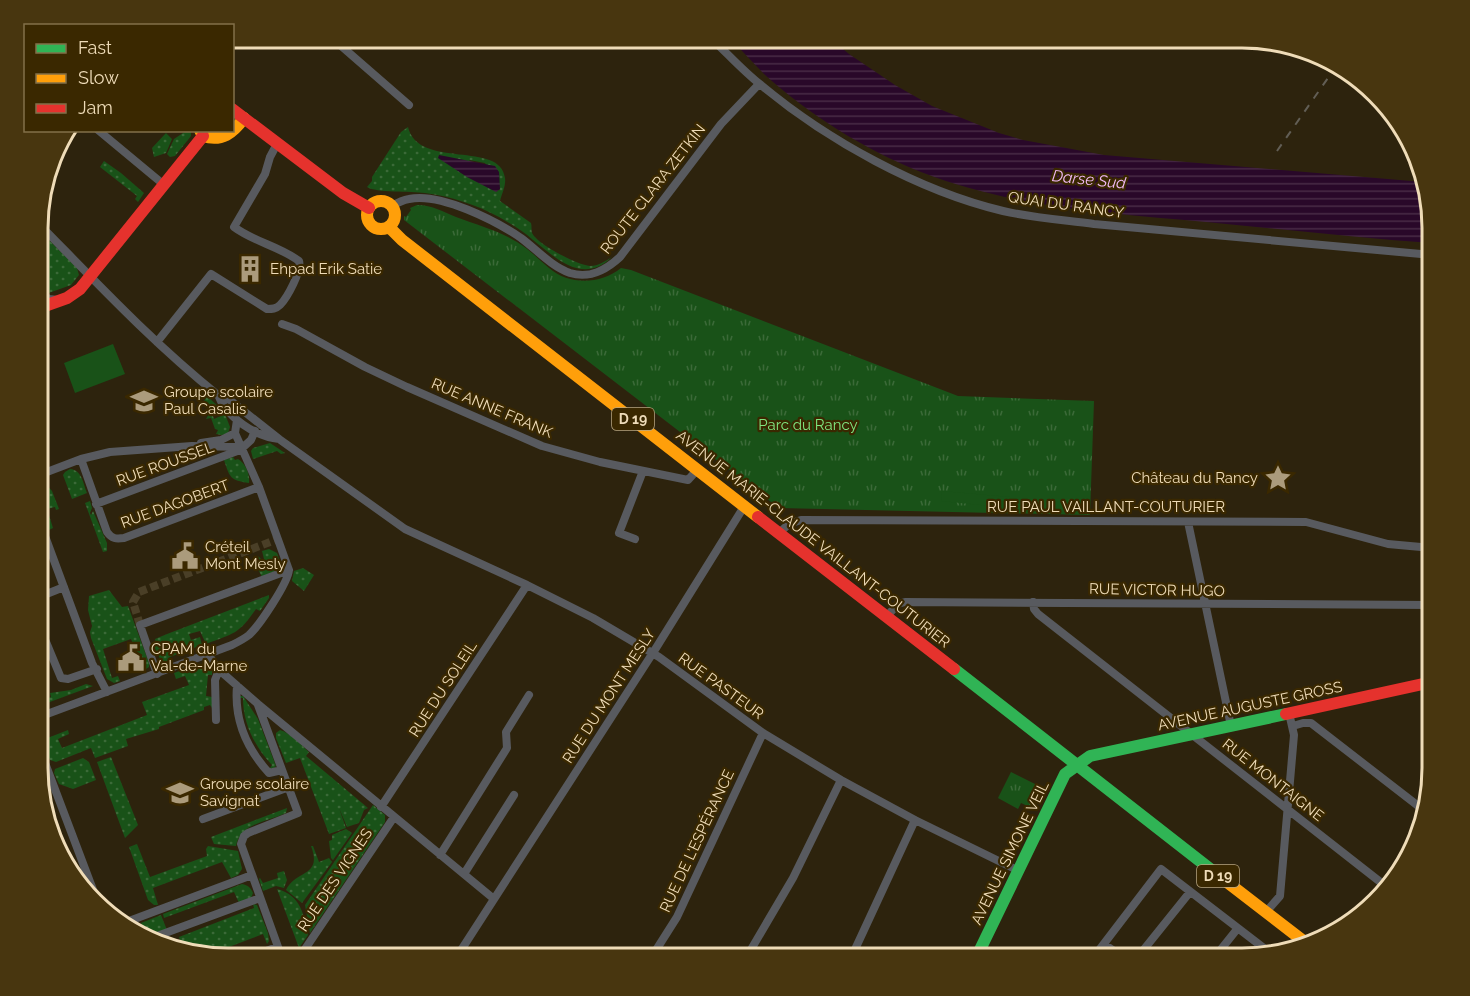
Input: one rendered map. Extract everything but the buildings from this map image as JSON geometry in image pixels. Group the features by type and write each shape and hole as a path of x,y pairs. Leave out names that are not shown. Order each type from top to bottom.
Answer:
{"main road":[{"path":"234,110 343,192 369,208"},
{"path":"234,130 244,118"},
{"path":"48,305 78,290 90,277 202,133 217,139 232,132"},
{"path":"377,201 387,202 392,206 396,215 394,222 389,227 380,230 372,227 367,218 369,208 377,201"},
{"name":"AVENUE MARIE-CLAUDE VAILLANT-COUTURIER","path":"389,227 410,246 1076,764"},
{"name":"AVENUE AUGUSTE GROSS","path":"1076,764 1090,756 1191,734 1231,726 1291,720 1422,685"},
{"name":"AVENUE SIMONE VEIL","path":"981,948 1065,774 1076,764"},
{"name":"D 19","path":"1076,764 1299,938"}],"street":[{"path":"343,48 409,105"},
{"name":"QUAI DU RANCY","path":"721,48 759,84 815,124 885,165 943,191 1002,210 1039,218 1094,224 1422,254"},
{"name":"ROUTE CLARA ZETKIN","path":"392,206 410,198 432,200 464,209 496,223 553,264 570,273 583,275 602,271 620,257 721,124 759,84"},
{"path":"100,132 163,184"},
{"path":"157,342 211,274 267,309 280,306 300,270 299,261 234,227 265,174 278,142"},
{"path":"48,233 157,342 218,394 226,397 279,439"},
{"path":"48,298 61,300"},
{"name":"RUE ANNE FRANK","path":"282,324 296,329 407,387 542,446 600,462 688,480 698,469"},
{"path":"218,394 220,402 237,420 255,431 279,439"},
{"path":"237,420 251,416"},
{"path":"192,446 243,447 255,431 251,416"},
{"path":"48,714 244,639 254,630 286,582 289,570 259,487 235,433 237,420"},
{"path":"48,472 81,459 110,452 192,446 221,440 235,433"},
{"name":"RUE PASTEUR","path":"279,439 405,529 593,618 652,654 764,733 841,780 915,820 1017,870"},
{"name":"RUE ROUSSEL","path":"96,504 243,447"},
{"name":"RUE DAGOBERT","path":"81,459 107,532 110,537 116,539 259,487"},
{"path":"635,539 619,532 643,471"},
{"name":"RUE DU MONT MESLY","path":"462,948 745,506"},
{"name":"RUE PAUL VAILLANT-COUTURIER","path":"780,532 789,524 801,520 1306,522 1374,541 1422,547"},
{"path":"1188,522 1231,726"},
{"path":"48,544 92,663 107,692"},
{"path":"157,674 140,625 289,570"},
{"name":"RUE DU SOLEIL","path":"381,807 527,585"},
{"path":"48,593 64,587"},
{"name":"RUE VICTOR HUGO","path":"887,616 898,604 905,602 1422,605"},
{"name":"RUE MONTAIGNE","path":"1034,602 1034,609 1038,614 1381,882"},
{"path":"48,647 61,678 68,679 96,669"},
{"path":"208,654 219,670 258,704 494,899"},
{"path":"216,720 215,680 219,670"},
{"path":"237,686 236,701 246,743 269,773 282,770"},
{"path":"440,855 507,748 506,732 530,695"},
{"path":"258,704 298,813 248,833 241,841 277,947"},
{"path":"1266,912 1280,896 1294,735 1291,720 1311,723 1418,806"},
{"name":"RUE DE L'ESPÉRANCE","path":"657,948 677,917 764,733"},
{"path":"48,772 91,884"},
{"path":"752,948 793,878 841,780"},
{"path":"203,819 289,787"},
{"path":"464,874 514,795"},
{"name":"RUE DES VIGNES","path":"306,948 394,818"},
{"path":"856,948 915,820"},
{"path":"1101,948 1161,869 1262,947"},
{"path":"133,920 252,875"},
{"path":"1145,948 1190,892"},
{"path":"161,934 260,898"},
{"path":"1222,948 1238,928"},
{"path":"1104,944 1110,948"}],"green space":[{"path":"408,127 415,140 427,148 490,160 500,167 505,181 500,201 531,223 535,238 549,248 576,262 590,266 612,257 591,269 581,269 561,261 512,225 473,205 434,194 378,190 367,187 401,132","holes":["469,160 485,163 500,189 496,192"]},
{"path":"184,132 191,132 191,136 175,156 170,157 167,154 174,139"},
{"path":"166,133 172,139 166,153 154,157 152,148"},
{"path":"104,161 144,193 138,202 135,199 137,196 100,167"},
{"name":"Parc du Rancy","path":"417,205 438,209 509,238 526,248 557,274 566,278 595,280 621,268 631,270 958,396 1094,401 1090,515 779,508 404,220 410,208"},
{"path":"48,239 77,268 79,275 71,285 48,293"},
{"path":"113,344 125,374 75,393 64,363"},
{"path":"207,396 224,412 220,410 212,413 214,419 225,414 230,427 228,433 216,434 218,430 215,429 211,418 206,419 213,407 204,401"},
{"path":"270,443 285,453 281,454 277,451 253,459 251,451 253,448"},
{"path":"233,457 245,466 249,483 238,481 230,474 224,460"},
{"path":"70,469 80,474 87,493 72,499 63,475"},
{"path":"48,487 59,509 56,510 55,507 48,509"},
{"path":"942,491 1010,497 1010,508 941,501"},
{"path":"90,501 92,508 90,513 91,515 93,511 107,543 107,551 103,552 85,503"},
{"path":"48,512 53,528 49,530 48,528"},
{"path":"269,549 277,553 282,568 262,577 258,569 262,567 258,556 264,559 262,551"},
{"path":"303,568 314,575 304,591 292,581 294,571"},
{"path":"109,590 122,607 128,606 149,663 149,667 140,673 137,669 142,667 131,639 103,649 112,678 118,676 120,681 114,683 107,679 91,638 92,626 88,610 89,596"},
{"path":"269,595 260,611 256,609 240,629 229,635 206,644 200,631 189,634 191,640 200,637 202,645 183,652 179,643 156,643 155,639"},
{"path":"154,646 175,646 180,653 162,663"},
{"path":"196,665 212,671 212,675 208,675 206,696 212,697 212,708 210,705 204,707 204,710 159,727 159,729 126,739 128,746 95,758 91,748 56,762 50,760 48,738 68,730 69,734 58,739 62,748 147,715 142,702 189,685 185,676 176,679 174,673"},
{"path":"86,684 93,686 48,703 50,693 71,690"},
{"path":"243,696 258,719 276,766 273,769 270,768 272,765 260,751 251,734 245,717 243,698 239,698"},
{"path":"280,730 296,740 309,752 306,756 368,808 364,810 359,823 347,827 339,808 346,828 329,834 300,758 286,763 276,738 276,733"},
{"path":"111,757 138,825 125,838 97,762"},
{"path":"83,758 89,762 96,780 73,789 59,784 54,773 55,769"},
{"path":"1011,772 1047,790 1040,803 1036,802 1032,808 1021,803 1018,809 998,798"},
{"path":"373,805 385,815 385,822 310,933 305,905"},
{"path":"287,808 286,813 255,824 243,832 236,846 214,844 211,837"},
{"path":"346,829 352,833 333,860 329,841 332,840 332,835"},
{"path":"137,844 150,877 207,856 208,846 238,851 242,869 238,875 231,878 222,862 153,888 158,905 154,905 148,900 129,847"},
{"path":"311,846 319,862 329,858 332,862 302,903 286,890 295,879 311,868 314,856"},
{"path":"284,871 287,880 284,888 276,886 263,891 260,878 263,883 278,878 277,873"},
{"path":"242,884 248,886 253,893 251,898 239,903 234,892 164,918 163,914"},
{"path":"277,889 291,896 303,913 308,935 299,948"},
{"path":"253,904 257,905 268,933 267,944 263,934 226,948 193,945 180,941 179,937 254,908"},
{"path":"161,915 167,930 158,933 142,926 141,923"}],"water":[{"name":"Darse Sud","path":"739,48 842,48 895,85 932,106 999,133 1023,140 1104,155 1415,181 1422,216 1422,242 1097,212 991,194 921,172 858,142 818,117 764,74"},
{"path":"439,155 495,166 499,172 500,189 496,192 467,177 438,158"}],"tunnel":[{"path":"140,625 133,602 139,592 278,539"}],"railway":[{"path":"1277,151 1332,72"}],"traffic: fast":[{"path":"954,669 1214,872"},
{"path":"981,948 1065,774 1090,756 1286,714"}],"traffic: slow":[{"path":"234,130 244,118"},
{"path":"201,132 203,136 210,138 221,137 231,132"},
{"path":"381,201 391,205 395,215 391,225 381,229 371,225 367,215 371,205 381,201"},
{"path":"389,227 402,240 758,517"},
{"path":"1214,872 1300,938"}],"traffic: jam":[{"path":"234,111 343,193 369,208"},
{"path":"48,305 67,298 80,289 203,136"},
{"path":"758,517 954,669"},
{"path":"1286,714 1422,684"}],"place":[{"name":"Ehpad Erik Satie","path":"250,269"},
{"name":"Groupe scolaire Paul Casalis","path":"144,401"},
{"name":"Château du Rancy","path":"1278,478"},
{"name":"Créteil Mont Mesly","path":"185,556"},
{"name":"CPAM du Val-de-Marne","path":"131,658"},
{"name":"Groupe scolaire Savignat","path":"180,793"}]}
